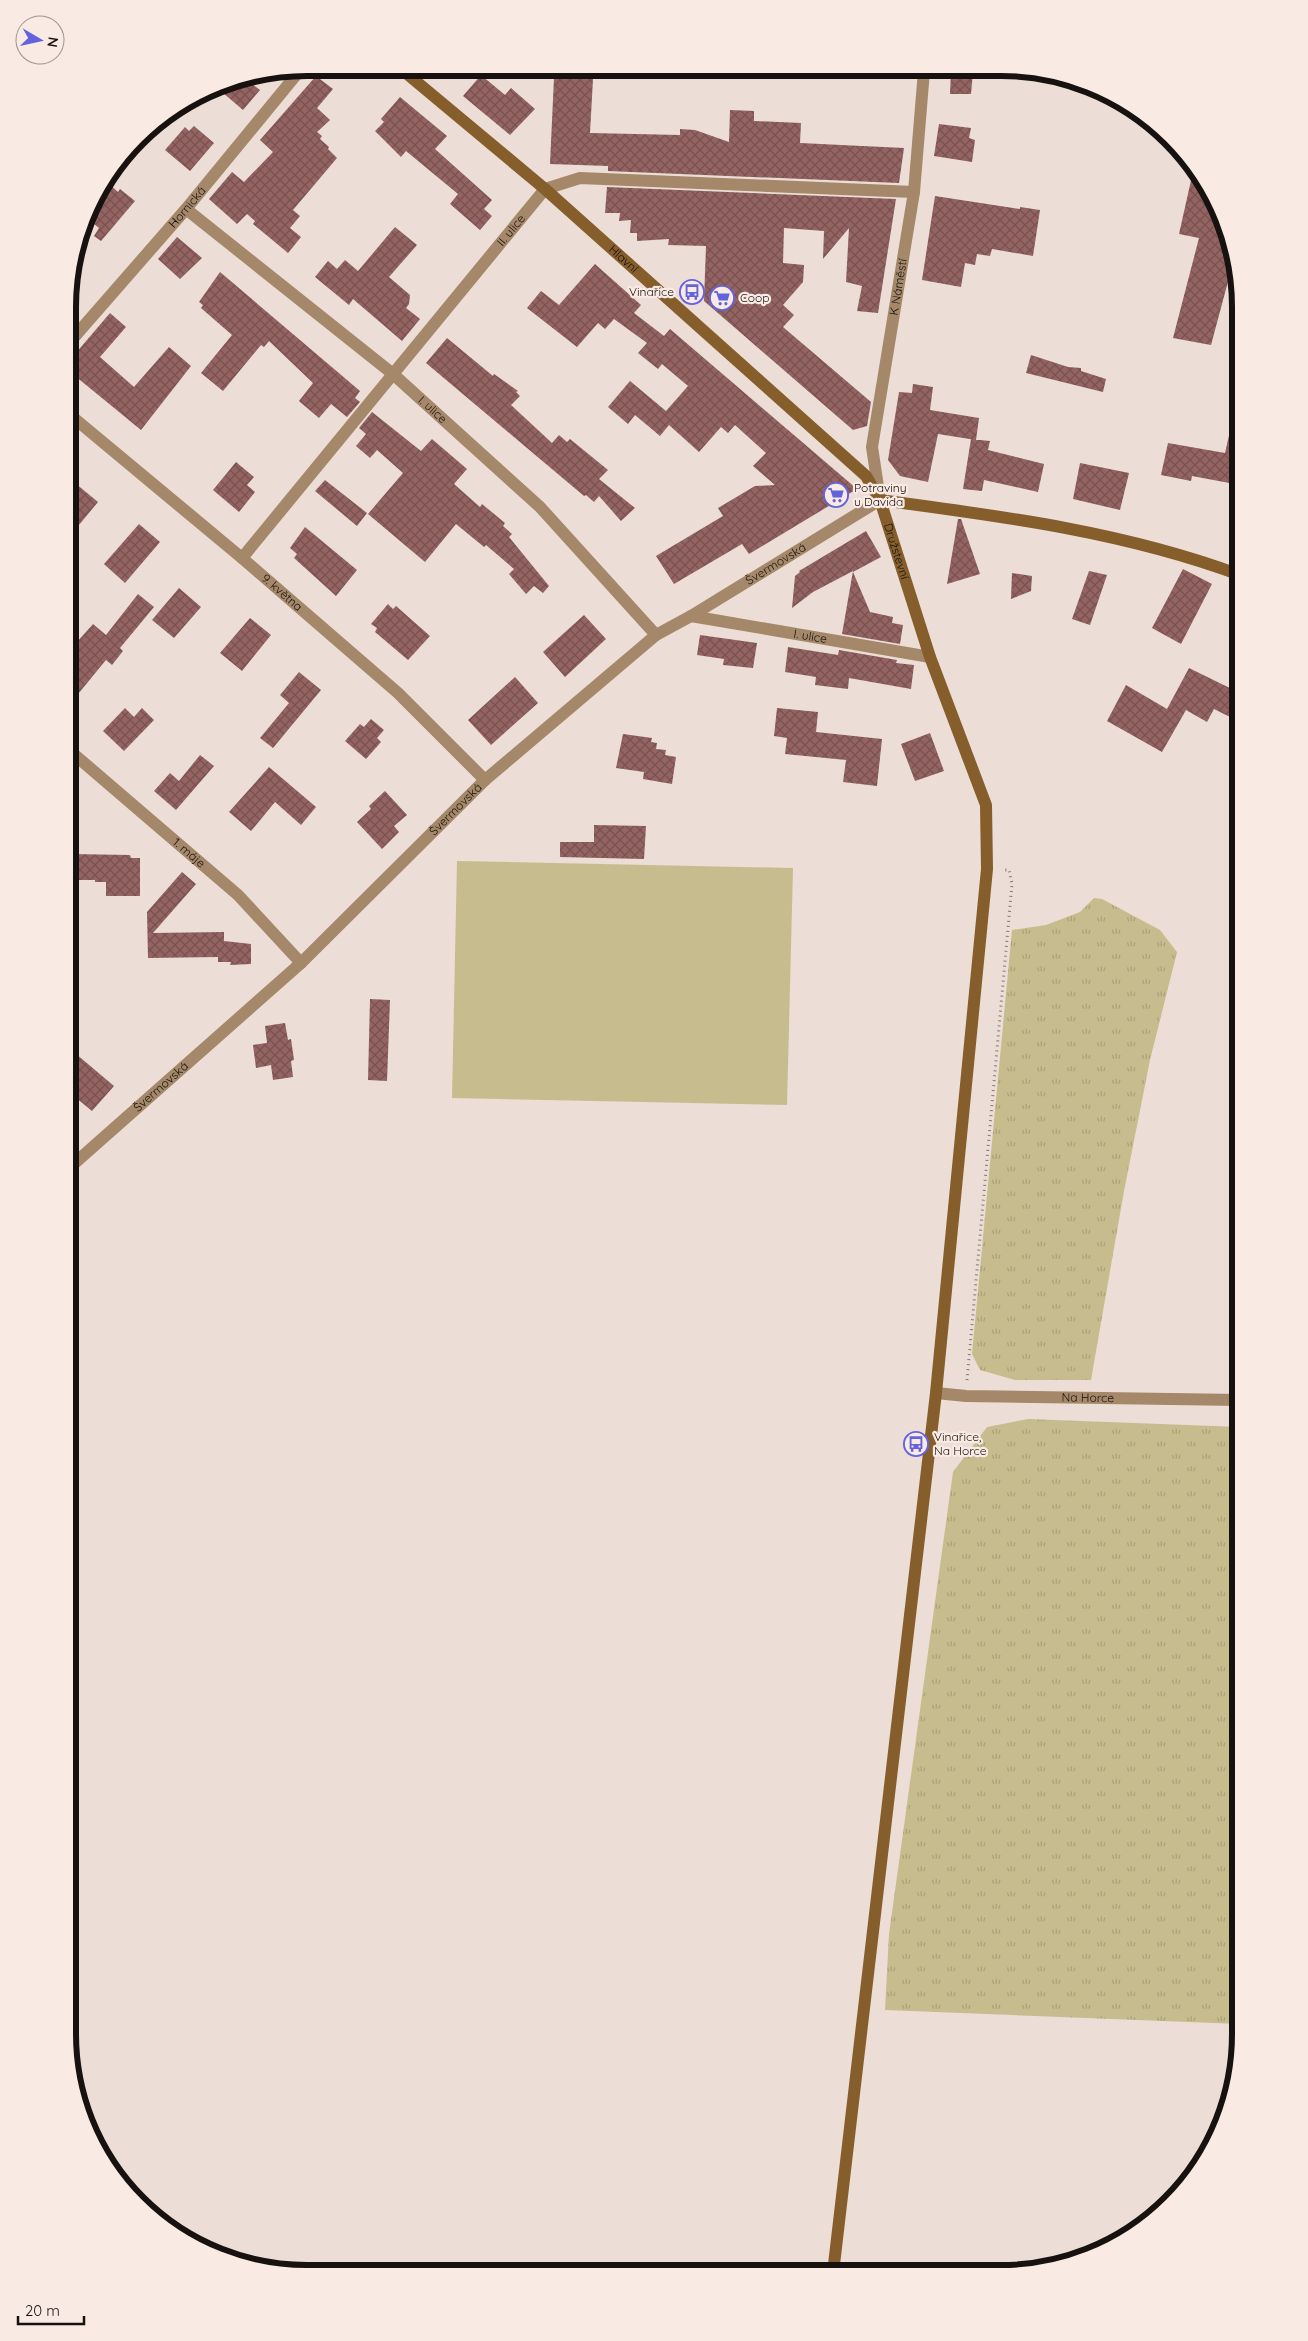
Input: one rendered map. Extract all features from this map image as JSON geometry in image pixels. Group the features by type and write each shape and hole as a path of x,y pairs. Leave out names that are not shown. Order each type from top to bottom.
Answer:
{"main road":[{"name":"Hlavní","path":"410,76 545,188 866,476 880,500"},
{"path":"880,500 1013,518 1174,552 1232,572"},
{"name":"Družstevní","path":"834,2265 936,1393 987,869 986,805 930,657 880,500"}],"street":[{"name":"K Náměstí","path":"880,500 872,447 914,192 924,76"},
{"name":"Hornická","path":"76,336 186,209 295,77"},
{"path":"545,188 580,178 914,192"},
{"name":"II. ulice","path":"242,558 545,188"},
{"name":"I. ulice","path":"186,209 393,374 540,507 656,635"},
{"name":"9. května","path":"76,420 242,558 398,693 485,780"},
{"name":"Švermovská","path":"76,1162 301,963 485,780 656,635 691,616 880,500"},
{"name":"I. ulice","path":"691,616 930,657"},
{"name":"1. máje","path":"76,756 238,895 301,963"},
{"name":"Na Horce","path":"936,1393 966,1396 1232,1400"}],"path":[{"path":"966,1396 1012,884 1009,870 987,869"}],"green space":[{"path":"457,861 793,868 787,1105 452,1098"},
{"path":"1094,898 1102,899 1160,930 1177,952 1150,1060 1124,1191 1091,1380 1015,1380 980,1370 972,1354 1012,930 1046,925 1080,912"},
{"path":"1028,1419 1232,1427 1232,2024 885,2010 889,1934 953,1472 987,1427"}],"building":[{"path":"316,76 333,89 317,108 330,120 317,132 322,136 320,139 337,158 293,210 300,216 290,228 301,237 288,253 253,224 255,221 247,214 237,224 209,199 232,172 244,182 273,152 260,140"},
{"path":"482,76 505,95 511,88 535,109 510,135 463,96"},
{"path":"951,76 973,76 971,94 950,94"},
{"path":"554,78 593,79 590,133 680,135 680,129 695,130 729,142 730,110 754,111 754,121 801,123 800,143 904,148 899,183 608,171 608,166 550,164"},
{"path":"251,83 260,90 243,110 223,93"},
{"path":"400,97 447,136 435,149 492,200 484,209 492,216 480,230 450,204 458,194 406,151 401,157 375,131 384,122 381,119"},
{"path":"939,124 971,128 969,138 975,140 972,162 934,156"},
{"path":"194,126 214,143 190,171 165,150 185,127 189,131"},
{"path":"1192,177 1214,219 1224,248 1230,275 1211,345 1173,338 1199,238 1179,234"},
{"path":"111,186 118,192 120,189 135,201 101,241 94,236 99,228 93,223"},
{"path":"607,187 896,199 878,313 857,311 862,286 846,282 849,228 823,259 824,231 784,228 783,263 804,265 803,282 783,305 794,315 783,327 871,402 867,426 853,430 704,301 706,246 668,245 669,239 637,241 637,233 630,233 631,220 619,221 620,213 605,213"},
{"path":"935,196 1020,209 1020,207 1040,210 1033,256 992,249 990,256 977,254 975,265 965,263 961,287 922,280"},
{"path":"395,227 417,245 389,277 410,295 409,304 406,308 420,319 402,341 353,299 349,305 315,277 328,261 337,269 345,260 358,271"},
{"path":"177,237 202,258 180,279 158,259"},
{"path":"595,264 641,305 634,313 664,336 670,329 857,489 749,554 742,544 674,584 656,556 723,516 718,508 755,486 775,485 753,466 766,453 735,425 728,433 721,427 699,452 669,425 660,436 635,415 628,424 608,407 630,381 666,411 688,386 662,364 658,369 638,353 647,343 614,319 605,329 598,323 577,347 527,308 541,291 559,305"},
{"path":"220,272 360,391 355,398 360,402 347,417 331,404 319,418 300,402 313,383 269,341 264,347 261,345 223,391 201,373 232,335 201,308 203,305 199,302"},
{"path":"110,313 126,327 100,357 134,387 169,347 191,366 141,430 76,377 76,353"},
{"path":"447,338 493,376 494,374 518,391 516,392 520,396 511,405 552,443 559,435 567,442 570,439 608,470 599,479 635,508 621,521 599,496 594,502 586,495 584,496 426,363"},
{"path":"1031,355 1068,367 1081,368 1081,371 1106,379 1103,392 1026,373"},
{"path":"913,384 933,387 930,410 979,418 976,440 938,434 928,482 900,476 888,460 899,392 912,393"},
{"path":"372,412 421,451 432,439 467,469 454,484 480,507 482,504 505,523 503,526 512,534 509,537 549,586 543,593 534,586 526,594 509,574 514,569 486,545 484,547 456,524 425,562 368,514 403,473 377,450 370,458 356,446 366,434 359,428"},
{"path":"1232,422 1232,484 1192,476 1191,481 1161,475 1168,443 1225,453"},
{"path":"971,439 990,441 988,450 1044,464 1038,492 984,480 982,491 963,489"},
{"path":"236,462 254,477 247,485 255,492 239,512 213,490"},
{"path":"1080,463 1129,473 1120,510 1073,499"},
{"path":"325,480 367,513 357,526 315,491"},
{"path":"76,484 98,502 76,529"},
{"path":"958,519 961,519 980,574 947,584"},
{"path":"139,524 160,542 125,583 104,564"},
{"path":"305,527 357,570 336,596 294,558 297,554 290,548"},
{"path":"866,531 881,557 853,572 870,612 893,617 892,623 903,625 900,644 842,634 853,571 813,592 792,608 795,576 799,571"},
{"path":"1183,569 1212,584 1181,644 1152,628"},
{"path":"1089,571 1107,575 1090,625 1072,619"},
{"path":"1012,573 1032,576 1031,591 1011,599"},
{"path":"179,588 201,607 174,638 152,620"},
{"path":"138,594 154,607 120,648 123,651 112,665 106,660 76,696 76,643 93,624 106,635"},
{"path":"388,604 393,609 396,606 430,636 408,660 375,632 377,628 371,624"},
{"path":"584,615 606,639 565,677 543,652"},
{"path":"250,618 271,635 242,671 220,653"},
{"path":"700,635 757,643 753,668 723,665 724,659 697,655"},
{"path":"788,647 838,655 839,650 897,660 896,663 914,665 911,689 849,678 848,689 815,685 816,677 785,672"},
{"path":"1189,668 1232,689 1232,718 1214,709 1207,722 1186,710 1162,752 1107,721 1126,685 1167,709"},
{"path":"299,672 321,690 273,748 260,738 289,703 280,695"},
{"path":"515,677 538,703 491,745 468,720"},
{"path":"125,708 134,717 142,708 154,720 124,751 103,731"},
{"path":"777,708 818,712 816,732 882,739 877,786 843,782 846,760 785,754 787,738 774,736"},
{"path":"371,719 384,730 377,738 381,742 366,759 345,741 360,724 364,727"},
{"path":"930,733 944,771 915,781 901,744"},
{"path":"623,734 652,738 651,742 657,743 656,749 666,750 665,755 676,757 672,784 643,779 644,772 616,768"},
{"path":"200,755 214,766 176,810 154,791 170,773 179,781"},
{"path":"269,767 316,807 301,825 275,802 251,831 229,812"},
{"path":"385,791 407,815 394,826 399,832 382,849 357,822 371,809 369,806"},
{"path":"594,825 646,826 644,859 560,857 560,842 594,842"},
{"path":"76,854 130,855 131,858 140,858 140,896 106,896 106,882 95,882 95,880 76,880"},
{"path":"182,872 196,884 153,933 224,932 224,941 251,944 251,964 230,965 231,962 218,962 218,957 148,958 147,912"},
{"path":"370,999 390,1000 387,1081 368,1080"},
{"path":"285,1023 288,1040 291,1039 294,1060 291,1061 293,1077 273,1080 271,1065 256,1068 253,1045 267,1043 265,1026"},
{"path":"76,1054 114,1086 92,1111 76,1098"}],"place":[{"name":"Vinařice","path":"692,292"},
{"name":"Coop","path":"722,298"},
{"name":"Potraviny u Davida","path":"836,495"},
{"name":"Vinařice, Na Horce","path":"916,1444"}]}
